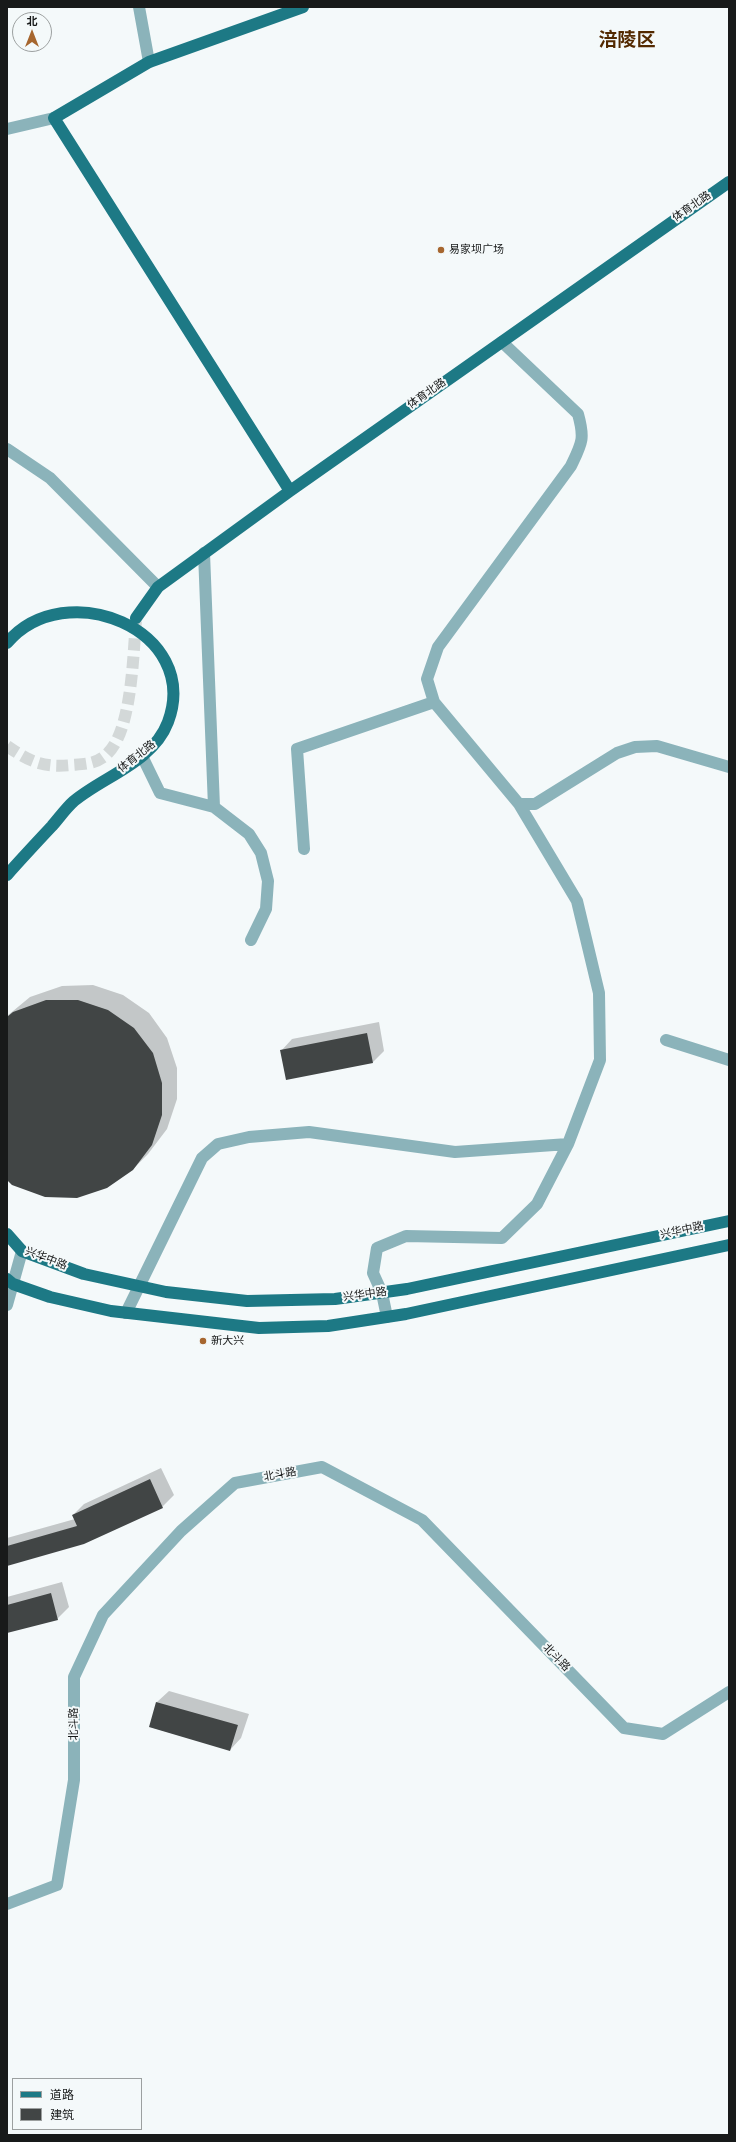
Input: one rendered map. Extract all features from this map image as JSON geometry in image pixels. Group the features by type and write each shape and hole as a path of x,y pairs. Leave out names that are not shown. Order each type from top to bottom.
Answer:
{"main road":[{"path":"290,491 54,118 149,62 303,7"},
{"name":"体育北路","path":"136,618 158,587 204,553 729,182"},
{"name":"体育北路","path":"7,643 14,634 33,622 57,614 82,611 106,615 151,641 164,656 173,690 168,723 159,740 142,756 74,801 7,875"},
{"name":"兴华中路","path":"7,1234 22,1251 84,1274 166,1292 247,1301 335,1299 382,1293 729,1220"},
{"path":"10,1281 50,1297 126,1313 259,1328 328,1326 387,1317 729,1245"}],"street":[{"path":"139,7 149,62"},
{"path":"7,129 54,118"},
{"path":"387,1317 382,1293 373,1273 377,1248 406,1236 502,1238 537,1204 568,1144 600,1060 599,993 576,901 519,804 434,702 427,679 438,647 571,466 582,443 582,428 578,414 502,342"},
{"path":"7,449 50,478 158,587"},
{"path":"204,553 214,807"},
{"path":"304,849 297,749 434,702"},
{"path":"519,804 535,804 617,753 635,747 657,746 729,767"},
{"path":"142,756 160,793 214,807 249,834 261,853 268,881 266,909 251,940"},
{"path":"666,1040 729,1060"},
{"path":"126,1313 202,1158 218,1144 249,1137 309,1132 455,1152 568,1144"},
{"path":"7,1305 10,1281 22,1251"},
{"name":"北斗路","path":"7,1904 57,1885 74,1780 74,1677 103,1615 181,1531 235,1483 322,1467 422,1520 624,1728 663,1734 729,1692"}],"building":[{"path":"46,1000 78,1000 108,1010 134,1028 153,1053 162,1083 162,1115 152,1145 133,1170 107,1188 77,1198 45,1197 12,1185 7,1180 7,1017 13,1012"},
{"path":"367,1033 373,1063 286,1080 280,1050"},
{"path":"150,1479 163,1508 84,1544 7,1566 7,1546 77,1526 72,1515"},
{"path":"51,1593 58,1620 7,1633 7,1605"},
{"path":"156,1702 238,1725 230,1751 149,1727"}],"tunnel":[{"path":"7,746 30,760 53,766 91,763 104,757 116,742 127,710 136,621"}],"place":[{"name":"易家坝广场","path":"441,250"},
{"name":"新大兴","path":"203,1341"}],"district":[{"name":"涪陵区","path":"627,41"}]}
